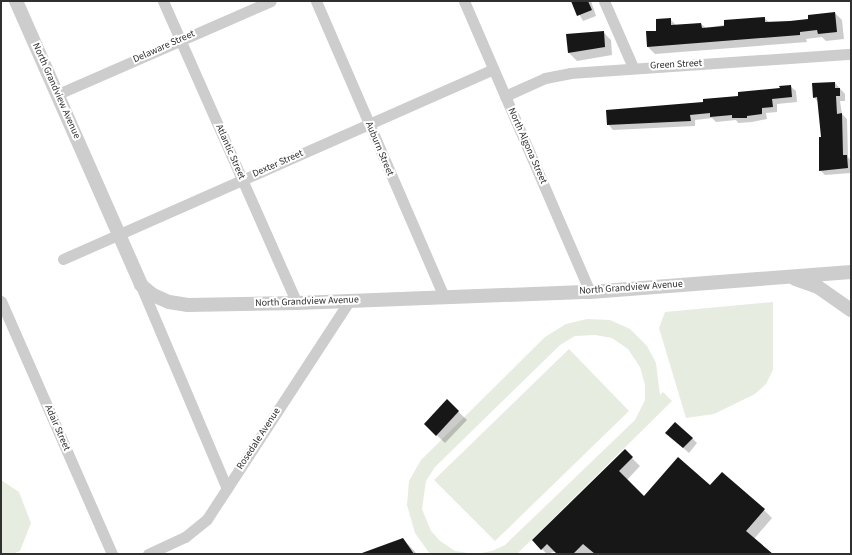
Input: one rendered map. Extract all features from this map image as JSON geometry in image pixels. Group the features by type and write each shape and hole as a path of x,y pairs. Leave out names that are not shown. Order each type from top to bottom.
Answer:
{"street":[{"name":"North Grandview Avenue","path":"16,1 141,285 153,295 169,302 188,305 297,303 590,292 851,272"},
{"name":"Atlantic Street","path":"163,1 297,303"},
{"name":"Delaware Street","path":"58,94 271,1"},
{"name":"Auburn Street","path":"316,1 444,297"},
{"name":"North Algona Street","path":"464,1 590,292"},
{"path":"604,1 633,67"},
{"name":"Green Street","path":"504,96 545,78 570,73 633,67 851,54"},
{"name":"Dexter Street","path":"63,259 493,69"},
{"name":"North Grandview Avenue","path":"789,277 818,288 851,310"},
{"path":"141,285 227,489"},
{"name":"Adair Street","path":"1,301 112,554"},
{"name":"Rosedale Avenue","path":"148,554 185,537 207,519 349,301"}],"shaded area":[{"path":"773,302 773,370 766,384 755,394 714,414 686,418 659,328 665,312"},
{"path":"587,319 610,320 630,329 647,346 656,363 660,395 663,392 672,401 517,554 475,554 430,554 415,533 407,505 409,481 421,460 545,337 566,324","holes":["595,335 612,338 628,349 640,367 645,385 645,400 635,420 505,545 492,551 475,554 455,551 440,541 431,531 422,509 426,481 435,467 560,345 575,336"]},
{"path":"569,349 629,411 495,541 434,480"},
{"path":"1,480 19,492 31,523 20,551 12,554 1,554"}],"building":[{"path":"571,1 588,1 592,10 577,16"},
{"path":"835,12 837,32 818,34 817,30 800,32 800,35 647,47 646,31 656,31 656,19 671,18 671,25 701,23 702,28 724,26 724,20 765,17 765,22 790,21 808,19 808,15"},
{"path":"604,31 605,47 568,53 566,34"},
{"path":"835,82 835,88 840,88 840,96 836,96 837,114 842,113 843,155 847,155 848,168 819,171 819,137 821,137 817,97 813,98 812,83"},
{"path":"791,85 792,97 772,99 773,107 762,108 762,114 747,116 747,118 732,118 732,115 710,117 710,113 690,115 691,121 607,125 606,110 703,102 703,99 738,96 738,92 780,88 779,86"},
{"path":"447,399 459,411 436,436 424,424"},
{"path":"675,422 693,438 683,448 665,433"},
{"path":"625,449 633,457 619,471 644,496 678,457 710,485 722,472 765,509 746,531 773,554 595,554 583,544 573,554 557,554 547,544 541,550 532,540"},
{"path":"403,538 414,554 362,554 362,553"}]}
